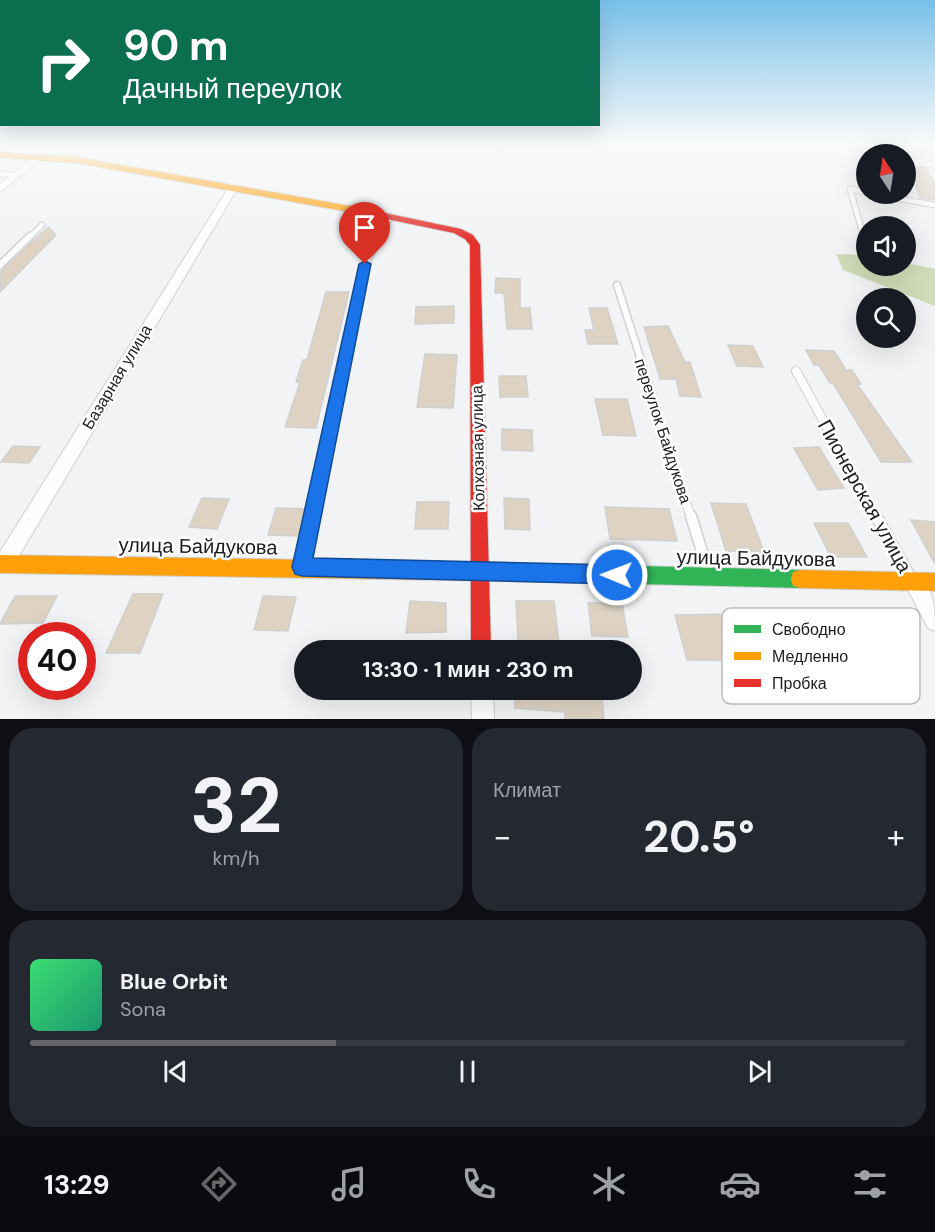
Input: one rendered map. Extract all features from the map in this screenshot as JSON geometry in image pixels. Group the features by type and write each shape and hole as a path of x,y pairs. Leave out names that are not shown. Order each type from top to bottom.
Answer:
{"street":[{"path":"0,189 17,176"},
{"path":"163,176 391,216"},
{"name":"Базарная улица","path":"1,566 232,189"},
{"name":"Колхозная улица","path":"391,216 457,231 469,237 475,245 481,640"},
{"name":"улица Байдукова","path":"1,566 302,567 479,573 935,582"},
{"name":"Пионерская улица","path":"913,582 935,621"},
{"path":"482,700 483,719"}],"lane":[{"path":"856,190 850,189 858,216"},
{"path":"916,202 935,206"},
{"path":"302,567 365,264 391,216"},
{"path":"0,266 42,225"},
{"name":"переулок Байдукова","path":"617,285 710,576"},
{"name":"Пионерская улица","path":"796,371 913,582"}],"green space":[{"path":"836,254 856,255 856,275 843,270"},
{"path":"916,265 935,269 935,306 916,299 916,288 889,288 858,276 916,276"}],"building":[{"path":"916,176 930,176 935,184 935,200 920,198 916,187"},
{"path":"48,227 56,235 0,292 0,272"},
{"path":"496,278 520,279 520,308 530,308 532,329 507,329 504,293 495,293"},
{"path":"326,292 349,292 316,428 285,427 300,382 296,382 303,360 307,360"},
{"path":"454,306 454,323 415,324 416,307"},
{"path":"589,308 607,308 618,344 588,344 585,330 594,330"},
{"path":"668,326 685,362 690,362 701,397 680,396 676,379 660,379 644,327"},
{"path":"728,345 753,346 763,367 737,366"},
{"path":"806,350 834,351 846,370 852,370 861,384 857,384 912,462 881,462 833,383 830,383 819,365 814,365"},
{"path":"425,354 457,355 453,408 417,407"},
{"path":"499,376 526,376 528,397 500,397"},
{"path":"595,399 627,399 636,436 603,435"},
{"path":"502,429 532,430 533,451 502,450"},
{"path":"13,446 40,447 29,463 1,462"},
{"path":"819,447 844,488 818,490 794,448"},
{"path":"202,498 229,499 217,529 189,527"},
{"path":"504,498 529,499 530,530 505,529"},
{"path":"417,502 449,502 448,529 415,529"},
{"path":"711,503 746,504 764,552 726,551"},
{"path":"605,507 669,509 677,541 610,539"},
{"path":"276,508 308,509 300,536 268,535"},
{"path":"911,520 935,522 935,564"},
{"path":"814,523 848,523 867,557 831,557"},
{"path":"133,594 163,594 140,653 106,653"},
{"path":"15,596 57,596 44,622 0,624"},
{"path":"263,596 296,597 288,631 254,630"},
{"path":"410,601 446,603 446,632 406,633"},
{"path":"516,601 554,601 559,640 518,640"},
{"path":"588,603 622,603 628,637 592,636"},
{"path":"722,614 722,660 687,660 675,615"},
{"path":"515,700 602,700 604,719 565,719 565,712 515,708"}],"traffic: fast":[{"path":"513,572 800,579"}],"traffic: slow":[{"path":"164,176 361,211"},
{"path":"0,564 513,572"},
{"path":"800,579 935,582"}],"traffic: jam":[{"path":"361,211 457,231 469,237 475,245 481,640"}],"route":[{"path":"365,264 302,567 617,575"}]}
